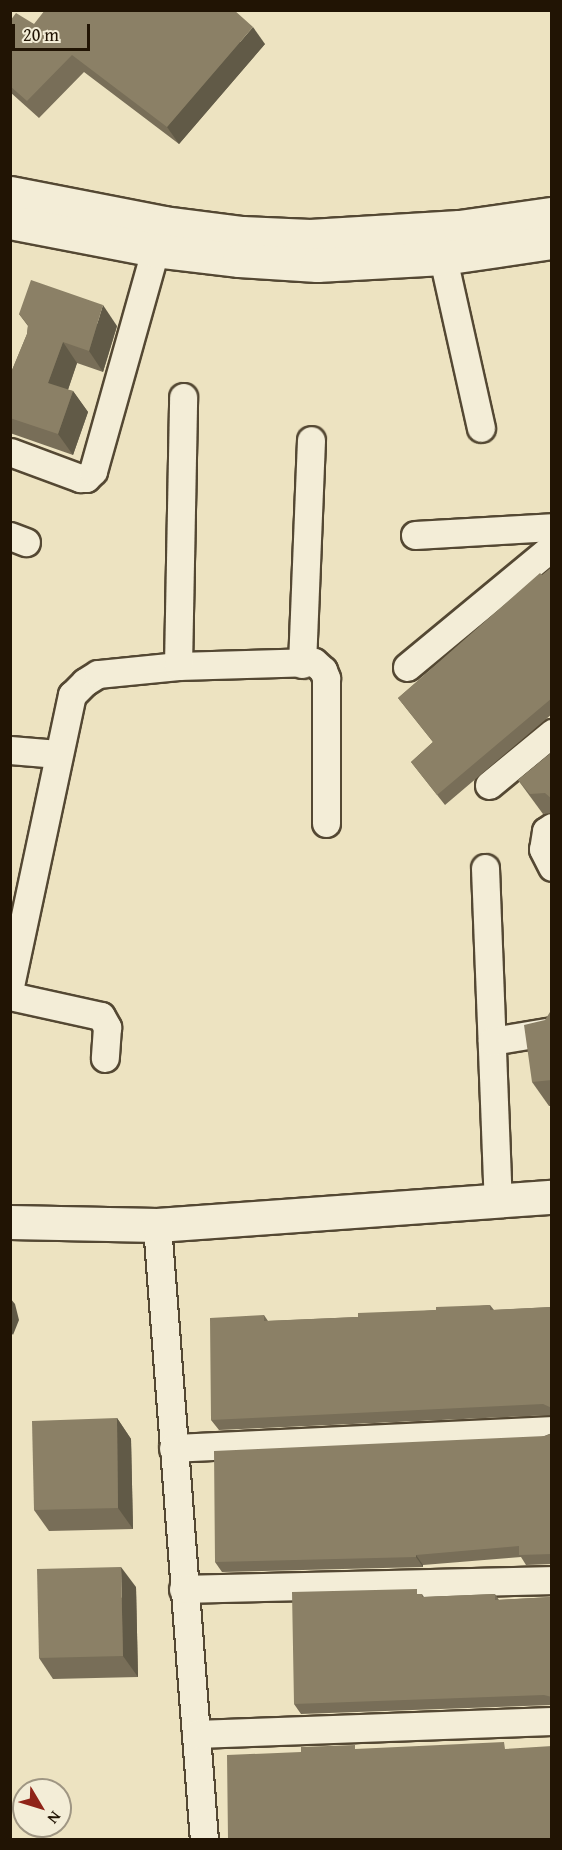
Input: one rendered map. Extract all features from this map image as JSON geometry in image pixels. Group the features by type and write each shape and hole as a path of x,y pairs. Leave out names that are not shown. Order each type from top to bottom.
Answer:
{"main road":[{"path":"10,192 164,223 240,246 317,265 443,258 552,242"},
{"path":"10,222 155,250 240,246 310,236 459,227 552,214"},
{"path":"10,1222 157,1225 552,1197"}],"street":[{"path":"10,452 80,478 86,478 93,471 155,250"},
{"path":"443,258 481,428"},
{"path":"178,666 183,397"},
{"path":"302,664 311,440"},
{"path":"415,535 552,527"},
{"path":"407,667 552,548"},
{"path":"10,986 17,913 72,695 85,682 98,674 178,666 314,662 323,670 326,678 326,823"},
{"path":"489,785 552,733"},
{"path":"10,750 58,754"},
{"path":"552,827 546,831 543,849 552,867"},
{"path":"485,868 498,1201"},
{"path":"10,996 100,1016 107,1027 105,1058"},
{"path":"492,1041 552,1031"},
{"path":"157,1225 183,1589 204,1839"},
{"path":"173,1448 551,1430"},
{"path":"183,1589 552,1580"},
{"path":"196,1734 552,1721"}],"building":[{"path":"45,10 234,10 253,27 167,127 72,55 27,101 10,86 10,21 16,13 34,24"},
{"path":"31,280 103,305 89,351 63,342 48,383 73,391 58,434 10,418 10,375 27,334 28,325 19,314"},
{"path":"552,567 552,698 437,795 411,762 433,742 398,698 540,573 542,575"},
{"path":"552,752 552,799 545,793 530,794 518,780"},
{"path":"552,1012 552,1080 532,1082 524,1025 545,1020"},
{"path":"490,1305 490,1310 552,1307 552,1408 543,1404 211,1420 210,1318 264,1315 264,1321 358,1317 358,1313"},
{"path":"117,1418 118,1508 34,1510 32,1421"},
{"path":"552,1433 552,1554 519,1555 519,1546 416,1555 416,1557 215,1562 214,1451 545,1436"},
{"path":"121,1567 123,1656 39,1658 37,1569"},
{"path":"417,1589 417,1594 422,1594 422,1597 495,1594 495,1600 552,1597 552,1697 544,1695 294,1704 292,1592"},
{"path":"504,1742 505,1749 552,1746 552,1839 228,1839 227,1755 301,1752 301,1747 355,1745 355,1749"}]}
